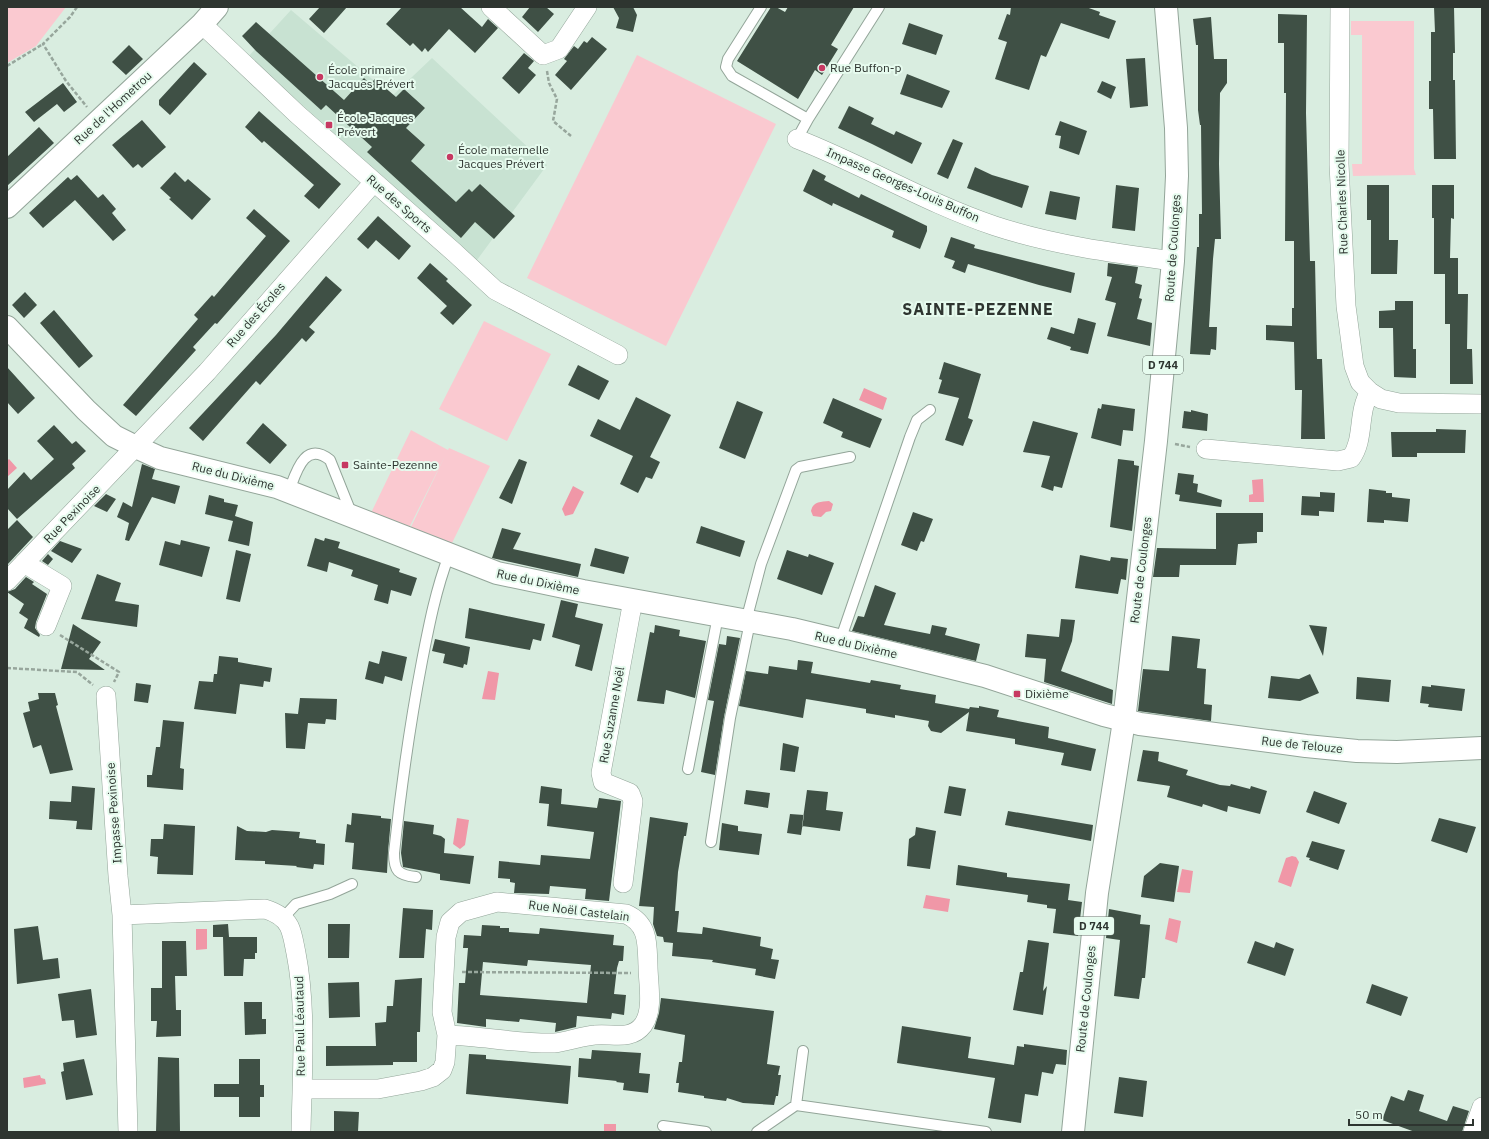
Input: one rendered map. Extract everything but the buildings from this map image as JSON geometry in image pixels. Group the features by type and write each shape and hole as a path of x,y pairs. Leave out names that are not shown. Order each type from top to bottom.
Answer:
{"street":[{"name":"Rue de l'Hometrou","path":"7,207 202,24 217,7"},
{"path":"491,7 543,55 559,49 587,7"},
{"name":"Route de Coulonges","path":"1073,1132 1097,893 1124,721 1156,441 1173,261 1177,176 1176,128 1166,7"},
{"name":"Rue Charles Nicolle","path":"1340,7 1339,164 1346,306 1354,366 1360,382 1370,392 1382,399 1398,403 1482,404"},
{"name":"Rue des Sports","path":"202,24 297,114 495,290 618,355"},
{"name":"Impasse Georges-Louis Buffon","path":"797,139 935,202 994,226 1051,242 1173,261"},
{"name":"Rue des Écoles","path":"136,447 207,372 374,182"},
{"name":"Rue du Dixième","path":"7,327 86,410 114,436 160,458 289,491 497,573 748,621 840,641 985,676 1124,721"},
{"path":"1206,449 1338,461 1351,458 1358,449 1361,414 1365,400 1370,392"},
{"name":"Rue Pexinoise","path":"7,581 136,447"},
{"path":"24,563 62,586 46,626"},
{"name":"Rue Suzanne Noël","path":"622,883 633,801 630,793 625,790 610,787 603,782 601,773 633,600"},
{"name":"Impasse Pexinoise","path":"106,696 122,916 128,1132"},
{"name":"Rue de Telouze","path":"1124,721 1175,730 1357,751 1397,752 1482,748"},
{"name":"Rue Noël Castelain","path":"302,1089 378,1089 433,1077 442,1070 445,1062 447,1035 442,1012 446,937 452,918 461,912 497,902 626,914 636,918 642,926 646,939 648,1014 643,1026 631,1035 597,1034 547,1042 447,1035"},
{"path":"122,916 265,909 274,911 283,918"},
{"name":"Rue Paul Léautaud","path":"283,918 289,926 293,937 299,969 302,1002 301,1132"},
{"path":"1473,1132 1482,1107"}],"lane":[{"path":"761,7 728,59 726,67 732,76 808,119"},
{"path":"797,139 808,119 879,7"},
{"path":"840,641 910,437 917,420 930,410"},
{"path":"289,491 302,459 309,455 324,456 330,460 353,517"},
{"path":"711,842 730,718 756,578 796,470 800,467 850,457"},
{"path":"416,877 402,874 397,871 394,864 394,852 414,701 426,639 441,575 449,555"},
{"path":"688,769 718,616"},
{"path":"283,918 296,904 330,894 352,884"},
{"path":"796,1105 803,1051"},
{"path":"757,1132 796,1105 986,1132"},
{"path":"663,1126 706,1132"}],"path":[{"path":"7,66 44,44 70,17 77,7"},
{"path":"44,44 66,81 98,122"},
{"path":"543,55 549,83 557,100 553,121 571,136"},
{"path":"1156,441 1206,449"},
{"path":"7,668 77,672 106,696 119,672 46,626"},
{"path":"445,972 648,973"}],"shaded area":[{"path":"7,7 66,7 36,46 7,63"},
{"name":"École maternelle Jacques Prévert","path":"291,10 392,96 432,58 547,165 477,260 248,57"},
{"path":"1351,21 1414,21 1414,169 1416,175 1353,176 1352,164 1362,164 1362,35 1351,35"},
{"path":"637,55 776,124 666,346 527,278"},
{"path":"484,321 551,354 507,441 439,409"},
{"path":"864,388 887,398 883,410 859,400"},
{"path":"411,430 448,450 449,448 490,466 451,545 410,529 445,456 409,528 371,513"},
{"path":"9,459 17,468 7,477 7,461"},
{"path":"1263,479 1264,502 1249,502 1249,495 1253,494 1252,480"},
{"path":"573,486 584,492 573,514 565,516 562,509"},
{"path":"829,501 833,504 831,511 826,512 821,517 813,516 811,511 815,504"},
{"path":"488,671 499,673 495,700 482,699"},
{"path":"457,818 469,820 465,845 460,849 453,844"},
{"path":"1292,856 1296,857 1299,862 1291,887 1278,882 1286,858"},
{"path":"1182,869 1193,871 1190,893 1177,892"},
{"path":"926,895 950,899 948,912 923,908"},
{"path":"1169,918 1181,921 1177,943 1165,939"},
{"path":"196,929 207,929 207,949 196,950"},
{"path":"40,1075 41,1078 45,1079 46,1084 24,1088 23,1078"},
{"path":"604,1124 616,1124 616,1132 604,1132"}],"place":[{"name":"Rue Buffon-p","path":"822,68"},
{"name":"École primaire Jacques Prévert","path":"320,77"},
{"name":"École Jacques Prévert","path":"329,125"},
{"name":"École maternelle Jacques Prévert","path":"450,157"},
{"name":"Sainte-Pezenne","path":"345,465"},
{"name":"Dixième","path":"1017,694"}],"district":[{"name":"SAINTE-PEZENNE","path":"978,309"}]}
